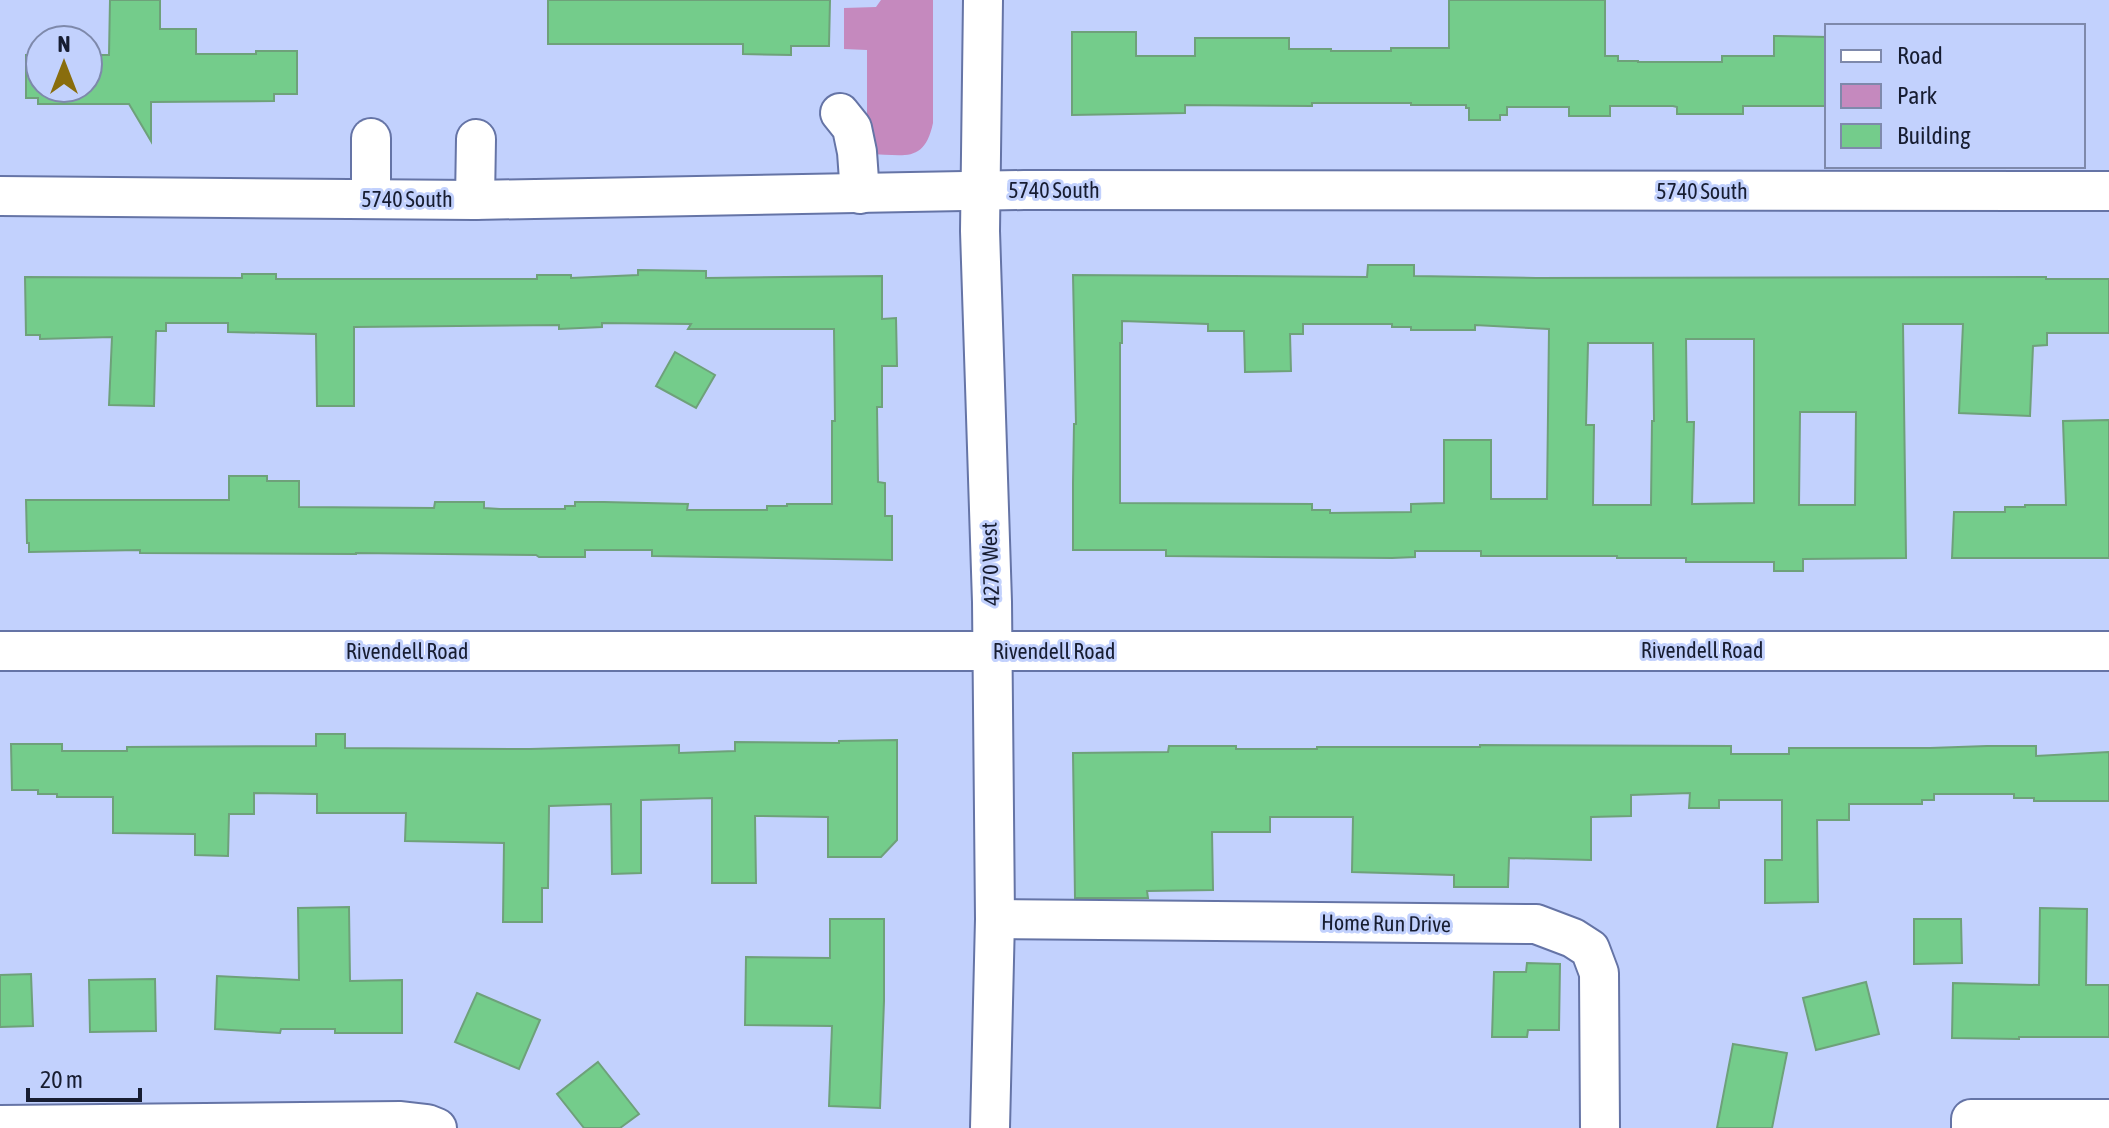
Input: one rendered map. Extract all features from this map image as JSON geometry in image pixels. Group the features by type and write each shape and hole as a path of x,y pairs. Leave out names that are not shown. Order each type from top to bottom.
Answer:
{"street":[{"name":"4270 West","path":"983,0 980,231 992,651 995,919 990,1128"},
{"path":"840,113 852,128 858,157 860,194"},
{"path":"371,138 371,199"},
{"path":"475,200 476,139"},
{"name":"5740 South","path":"0,196 475,200 981,191 2109,191"},
{"name":"Rivendell Road","path":"0,651 2109,651"},
{"name":"Home Run Drive","path":"995,919 1536,924 1573,938 1590,949 1599,973 1600,1128"},
{"path":"1971,1123 2109,1119"},
{"path":"0,1125 401,1121 437,1128"}],"green space":[{"path":"881,0 933,0 933,123 924,146 910,154 867,154 867,50 844,49 844,8 876,7"}],"building":[{"path":"110,0 160,0 160,29 196,29 196,54 297,51 297,94 274,94 274,101 151,102 151,141 129,104 104,104 104,55 109,55"},
{"path":"548,0 830,0 829,46 791,46 791,55 743,54 743,44 548,44"},
{"path":"1449,0 1605,0 1605,56 1618,56 1618,61 1722,62 1722,56 1774,56 1774,36 1825,37 1825,106 1743,106 1743,114 1677,114 1677,107 1673,106 1610,106 1610,116 1569,116 1569,107 1507,107 1507,115 1500,115 1500,120 1469,120 1466,105 1411,103 1185,105 1185,113 1072,115 1072,32 1136,32 1136,56 1195,56 1195,38 1289,38 1289,49 1331,51 1449,48"},
{"path":"1368,265 1414,265 1414,276 2109,279 2109,333 2047,333 2047,345 2033,346 2030,416 1959,413 1963,324 1903,324 1906,558 1803,559 1803,571 1774,571 1774,562 1686,562 1686,558 1617,556 1481,556 1481,551 1415,551 1415,557 1392,558 1166,556 1166,550 1073,550 1076,424 1073,275 1367,277","holes":["1122,321 1208,324 1208,331 1244,331 1245,372 1291,371 1290,334 1303,334 1303,324 1392,324 1392,327 1411,327 1411,330 1475,330 1475,325 1549,329 1547,499 1491,499 1491,440 1444,440 1444,503 1411,504 1411,512 1330,513 1330,510 1312,510 1312,504 1120,503","1686,339 1754,339 1754,503 1692,504 1694,422 1687,422","1588,343 1653,343 1651,505 1593,505 1594,425 1586,425","1800,412 1856,412 1855,505 1799,505"]},
{"path":"638,270 706,271 706,278 882,276 882,319 896,318 897,366 882,366 882,407 877,407 878,482 885,483 885,516 892,516 892,560 652,556 652,550 585,550 585,557 140,553 140,550 29,552 26,500 229,500 229,476 267,476 267,481 299,481 299,507 434,508 435,502 484,502 484,508 565,509 565,506 575,506 575,502 604,502 688,504 687,510 767,510 767,506 787,504 832,504 834,329 688,329 691,324 602,323 602,327 559,329 559,325 354,327 354,406 317,406 316,334 228,332 228,323 166,323 166,331 156,331 154,406 109,405 112,337 40,339 40,335 26,335 25,277 242,278 242,274 276,274 276,279 537,279 537,275 571,275 571,278 638,275"},
{"path":"675,352 715,375 696,408 656,386"},
{"path":"2109,420 2109,558 1952,558 1954,512 2005,512 2005,507 2066,505 2063,421"},
{"path":"316,734 345,734 345,748 530,749 679,745 679,753 735,751 735,742 897,740 897,840 881,857 828,857 828,817 755,816 756,883 712,883 712,798 641,800 641,873 612,874 611,804 549,806 548,888 542,888 542,922 503,922 504,843 405,841 406,813 317,813 317,794 254,793 254,814 229,814 228,856 195,855 195,834 113,833 113,797 57,797 57,794 38,794 38,790 12,790 11,744 62,744 62,751 127,751 127,747 316,746"},
{"path":"1480,745 1731,746 1731,754 1789,754 1789,748 1987,746 2036,746 2036,756 2109,752 2109,801 2034,801 2034,798 2014,798 2014,794 1934,794 1934,800 1922,800 1922,804 1849,804 1849,820 1817,820 1818,902 1765,903 1765,860 1782,860 1782,800 1719,800 1719,808 1689,808 1690,793 1631,795 1631,816 1591,817 1591,860 1509,858 1508,887 1454,887 1454,875 1352,872 1353,817 1270,817 1270,832 1212,832 1213,890 1147,891 1148,898 1075,898 1073,753 1168,752 1169,746 1317,749"},
{"path":"349,907 350,981 402,980 402,1033 281,1029 280,1033 215,1029 217,976 299,980 298,908"},
{"path":"2040,908 2087,909 2086,985 2109,985 2109,1037 1952,1038 1953,983 2039,985"},
{"path":"830,919 884,919 880,1108 829,1106 832,1026 745,1025 746,957 830,958"},
{"path":"1914,919 1961,919 1962,963 1914,964"},
{"path":"1527,963 1560,964 1559,1030 1528,1030 1527,1037 1492,1037 1494,972 1526,972"},
{"path":"31,974 33,1026 0,1027 0,975"},
{"path":"155,979 156,1031 90,1032 89,980"},
{"path":"1866,982 1879,1034 1816,1050 1803,998"},
{"path":"477,993 540,1020 519,1069 455,1042"},
{"path":"1733,1044 1787,1053 1772,1128 1717,1128"},
{"path":"598,1062 639,1114 620,1128 584,1128 557,1094"}]}
